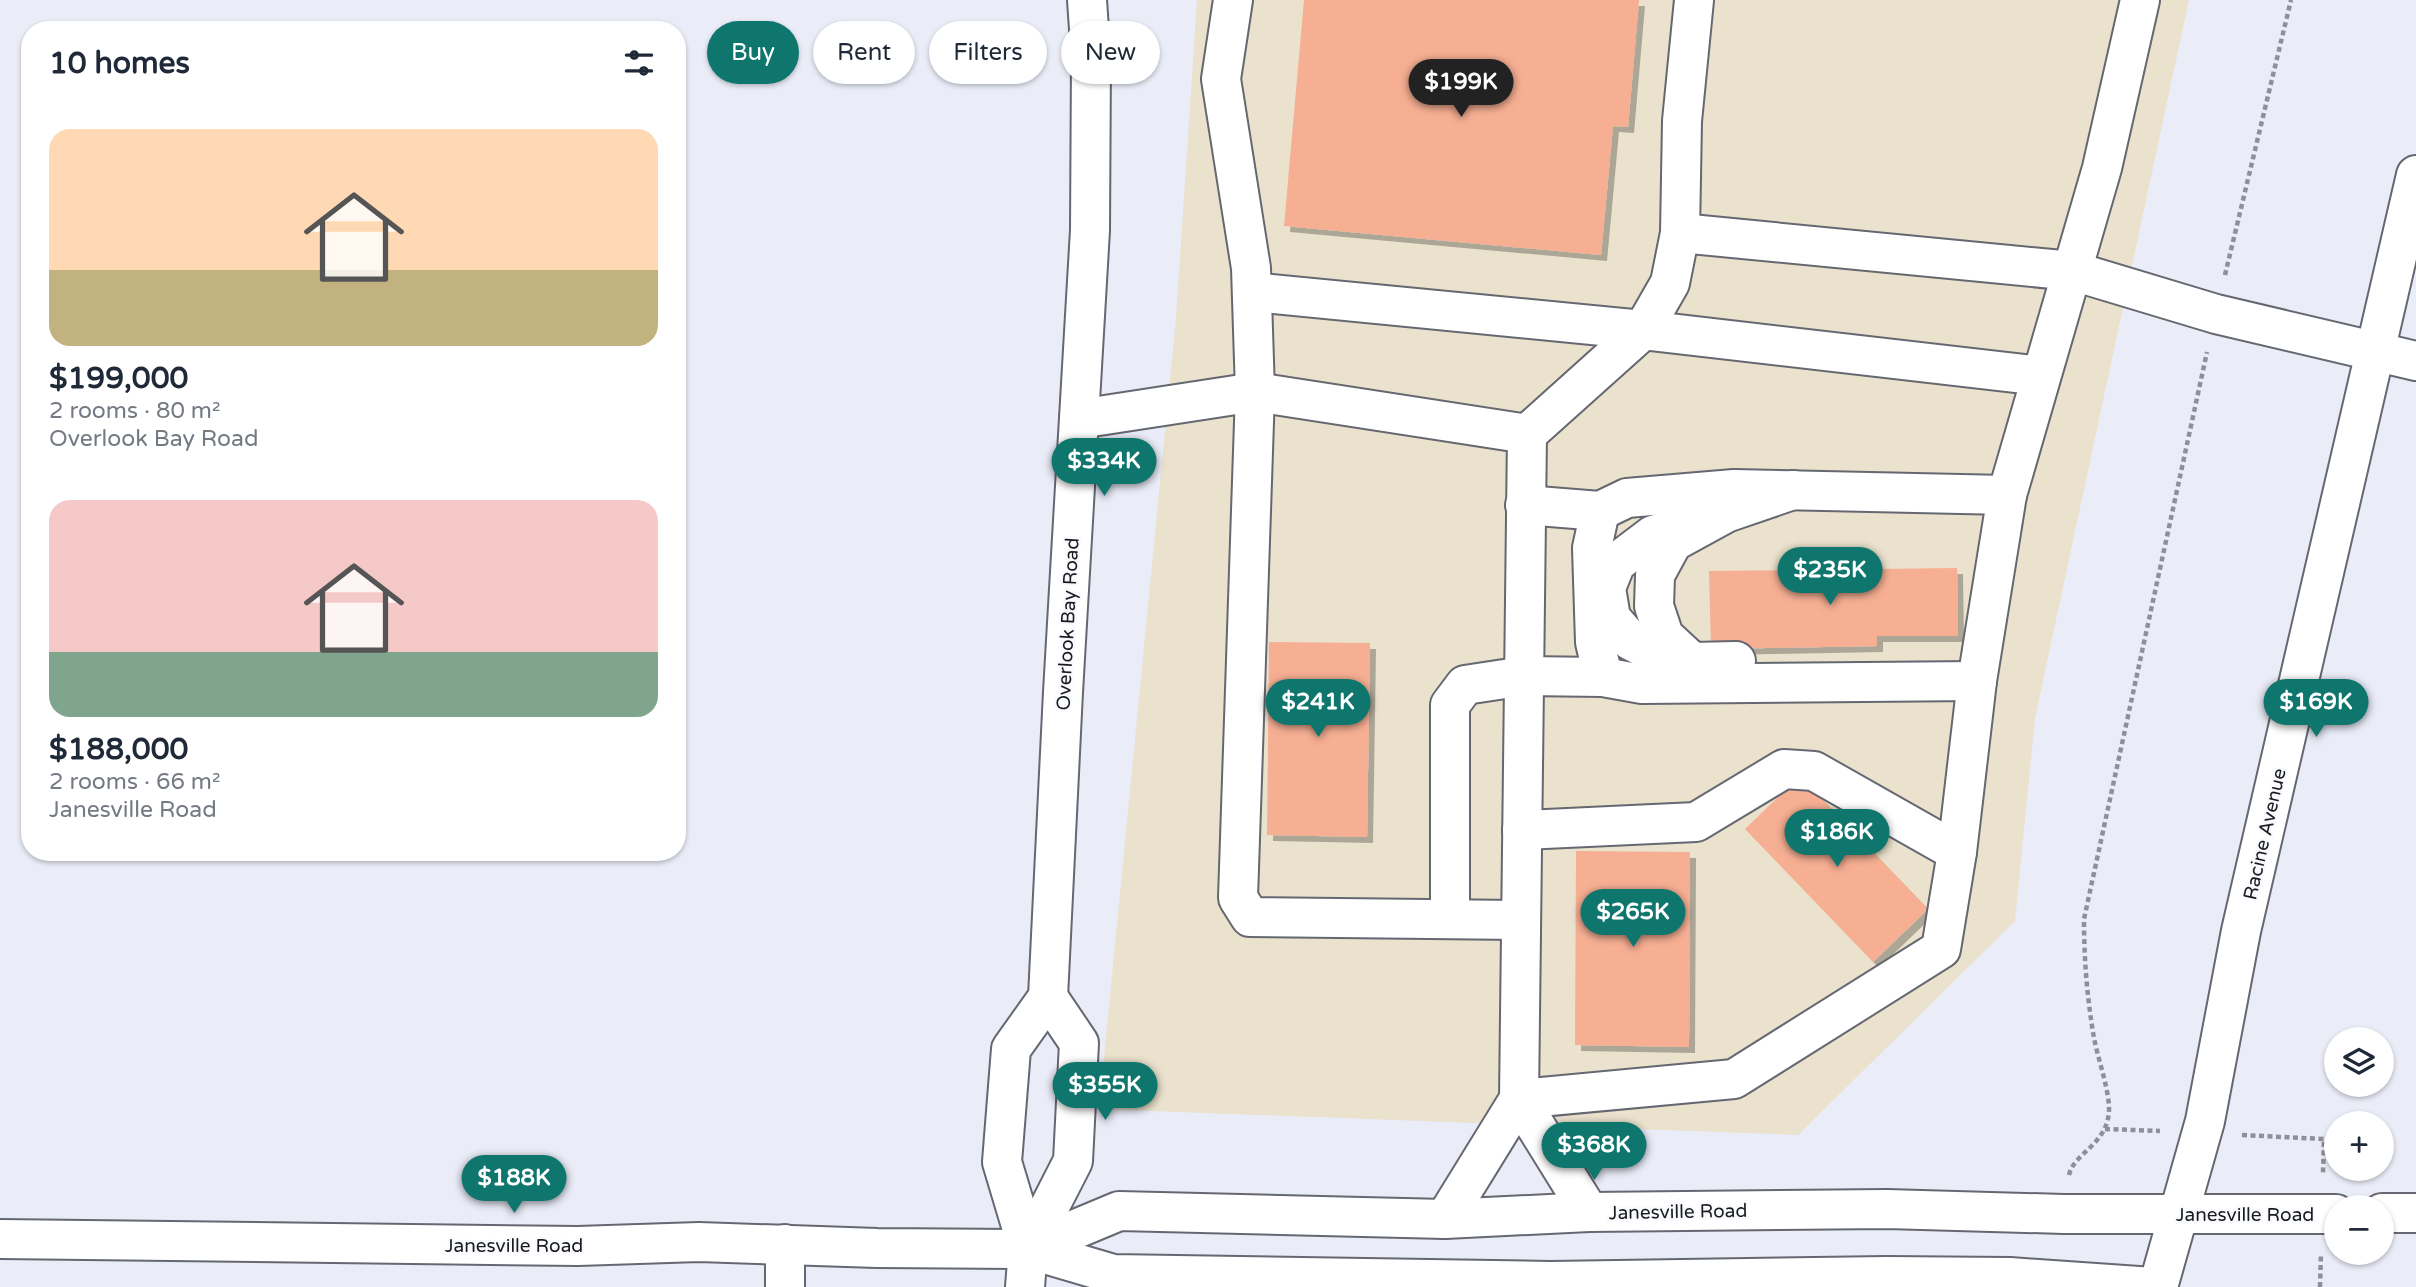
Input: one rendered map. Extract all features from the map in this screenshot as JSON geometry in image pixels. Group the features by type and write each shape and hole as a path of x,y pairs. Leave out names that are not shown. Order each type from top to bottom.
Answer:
{"main road":[{"name":"Overlook Bay Road","path":"1048,997 1090,230 1091,58 1087,0"},
{"path":"1233,0 1221,79 1251,268 1255,392 1238,898 1250,917 1520,920"},
{"path":"1445,1219 1519,1100 1527,434 1643,330 1670,283 1680,233 1682,121 1694,0"},
{"path":"1519,1100 1734,1079 1941,949 1957,852 1977,681 2007,495 2102,168 2140,0"},
{"name":"Racine Avenue","path":"2156,1287 2201,1133 2241,931 2416,175"},
{"path":"1680,233 2073,271 2216,314 2416,361"},
{"path":"1252,292 1643,330 2041,376"},
{"path":"1079,419 1255,392 1527,434"},
{"path":"1525,505 1600,511 1627,498 1734,489 2007,495"},
{"path":"1793,490 1653,535 1616,563 1606,588 1611,618 1632,641 1658,655 1692,662 1870,659 1932,681"},
{"path":"1600,511 1592,548 1595,642 1603,677"},
{"path":"1450,919 1450,705 1465,685 1524,676 1603,677 1642,684 1977,681"},
{"path":"1522,830 1696,822 1784,769 1794,769 1814,771 1957,852"},
{"path":"1025,1287 1028,1249 1002,1162 1010,1061 1011,1049 1048,997 1079,1043 1073,1161 1028,1249"},
{"path":"1519,1100 1589,1212"},
{"name":"Janesville Road","path":"1028,1249 1119,1211 1445,1219 1589,1212 1887,1209 2324,1214"},
{"path":"2394,1213 2416,1213"},
{"name":"Janesville Road","path":"0,1238 550,1245 699,1242 877,1248 1028,1249 1113,1274 1550,1284 1886,1276 2010,1277 2156,1287"},
{"path":"785,1244 785,1287"}],"path":[{"path":"2068,1179 2070,1169 2105,1129 2109,1107 2094,1037 2084,968 2084,919 2216,314 2291,0"},
{"path":"2105,1129 2324,1139 2328,1195"},
{"path":"2320,1287 2324,1255"}],"shaded area":[{"path":"1197,0 2189,0 2035,718 2015,921 1798,1135 1099,1109 1176,318"}],"building":[{"path":"1304,0 1639,0 1628,127 1613,126 1601,255 1284,226"},
{"path":"1957,568 1958,636 1877,636 1877,646 1711,649 1709,571"},
{"path":"1269,642 1370,643 1367,837 1267,835"},
{"path":"1800,776 1928,909 1873,962 1745,829"},
{"path":"1576,851 1690,852 1689,1047 1575,1045"}]}
